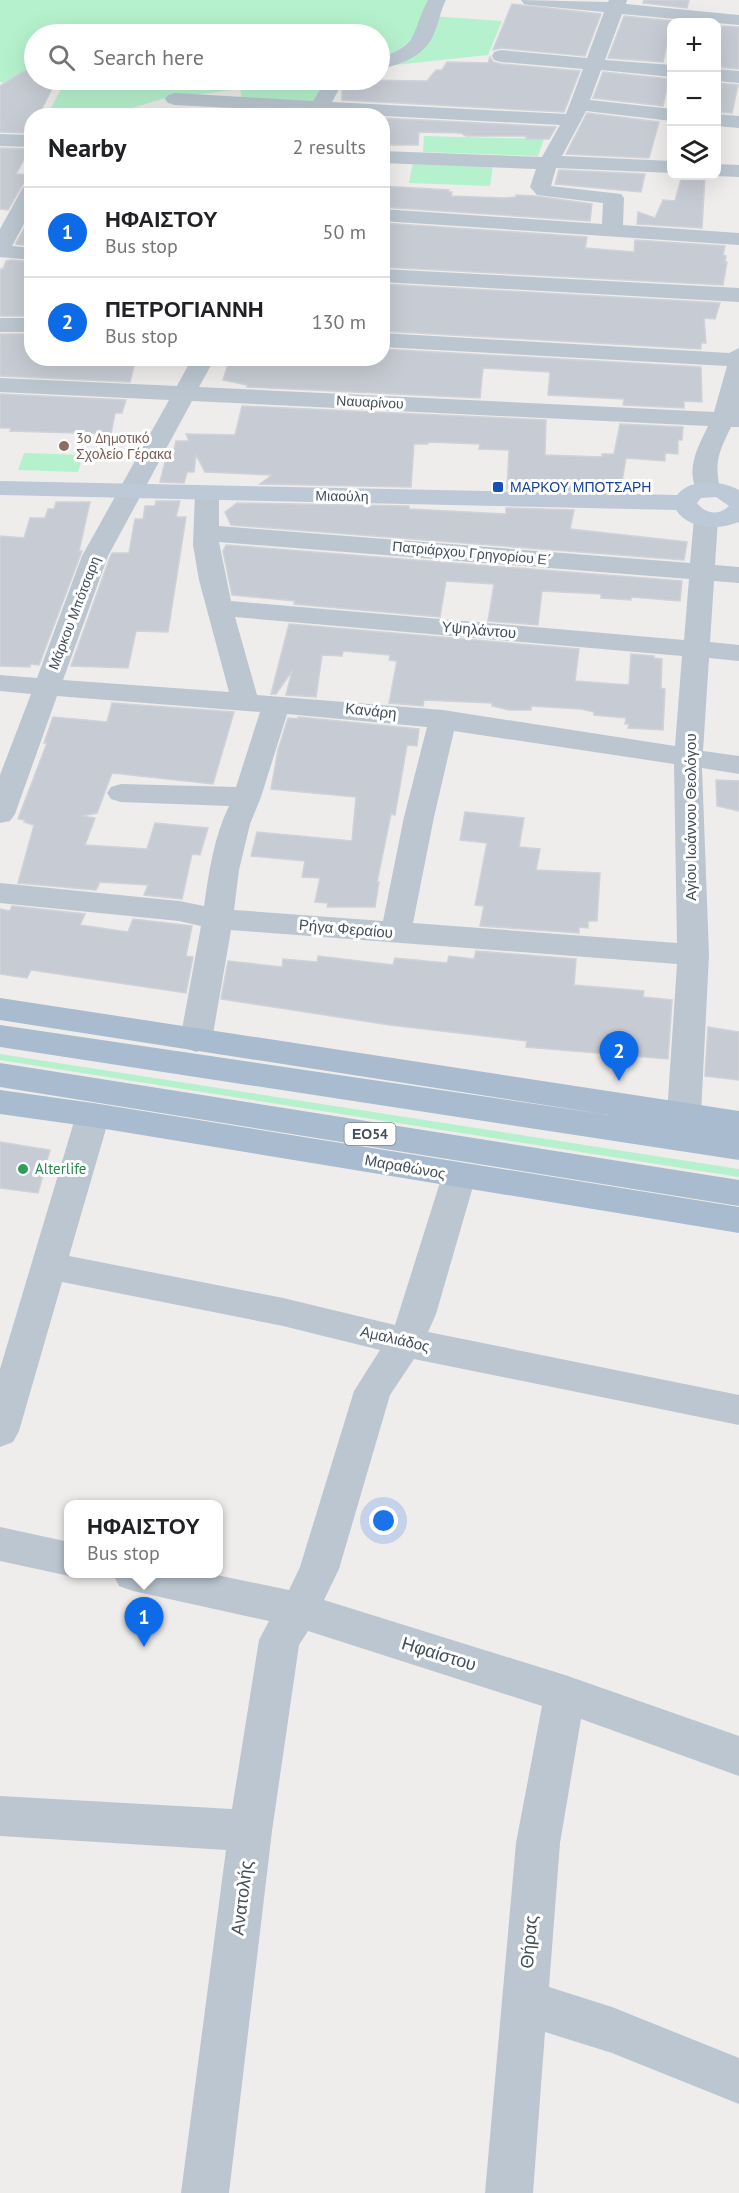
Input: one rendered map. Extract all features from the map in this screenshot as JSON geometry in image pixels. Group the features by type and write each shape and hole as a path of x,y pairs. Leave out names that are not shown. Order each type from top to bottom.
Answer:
{"main road":[{"path":"0,1009 739,1123"},
{"path":"0,1036 739,1147"},
{"name":"Μαραθώνος","path":"0,1075 739,1193"},
{"name":"Μαραθώνος","path":"0,1102 93,1115 739,1221"}],"street":[{"path":"390,60 416,46 423,38 429,16 437,0"},
{"path":"530,0 616,4 739,20"},
{"path":"612,231 614,198 541,190 548,164 576,112 616,4"},
{"path":"501,56 667,71"},
{"path":"721,75 739,77"},
{"path":"318,108 329,90"},
{"path":"175,99 281,108"},
{"path":"390,111 667,115"},
{"path":"721,120 739,122"},
{"path":"0,140 24,141"},
{"path":"390,157 548,164 584,162 667,167"},
{"path":"721,170 739,171"},
{"path":"24,205 0,250 24,253"},
{"path":"390,216 739,239"},
{"path":"390,275 739,296"},
{"path":"0,325 24,325"},
{"path":"390,340 739,360"},
{"path":"708,489 705,452 731,420 739,355"},
{"name":"Μάρκου Μπότσαρη","path":"0,814 6,782 95,556 200,366"},
{"name":"Ναυαρίνου","path":"0,385 731,420"},
{"name":"Μιαούλη","path":"0,488 207,493 695,511 729,518 739,511"},
{"path":"695,511 692,493 708,489 725,492 739,502"},
{"path":"207,493 206,533 212,580 245,701"},
{"name":"Αγίου Ιωάννου Θεολόγου","path":"684,1114 693,955 688,759 701,573 695,511"},
{"name":"Πατριάρχου Γρηγορίου Ε΄","path":"206,533 739,575"},
{"name":"Υψηλάντου","path":"218,608 739,652"},
{"name":"Κανάρη","path":"0,683 276,703 443,719 688,759 739,765"},
{"path":"196,1040 218,919 224,870 236,824 247,797 276,703"},
{"path":"396,933 419,817 443,719"},
{"path":"121,793 247,797"},
{"name":"Ρήγα Φεραίου","path":"0,893 178,911 218,919 693,955"},
{"path":"0,1431 8,1375 50,1266 93,1115"},
{"name":"Ανατολής","path":"205,2193 250,1831 279,1640 299,1610 320,1569 373,1391 405,1342 418,1314 459,1176"},
{"name":"Αμαλιάδος","path":"50,1266 283,1312 405,1342 739,1410"},
{"path":"0,1544 64,1558"},
{"name":"Ηφαίστου","path":"151,1578 299,1610 565,1694 739,1756"},
{"name":"Θήρας","path":"510,2193 538,1843 565,1694"},
{"path":"0,1816 250,1831"},
{"path":"524,2002 612,2030 739,2081"}],"green space":[{"path":"0,0 432,0 414,36 400,49 390,54 390,24 24,24 24,85 0,82"},
{"path":"432,16 502,21 488,55 395,65"},
{"path":"60,90 232,90 162,99 132,108 51,108"},
{"path":"240,90 320,90 313,101 242,99"},
{"path":"424,136 544,139 538,156 423,152"},
{"path":"413,162 493,165 490,186 409,183"},
{"path":"24,453 83,455 78,472 18,470"},
{"path":"0,1054 739,1169 739,1177 0,1060"}],"building":[{"path":"644,0 689,0 687,8 643,3"},
{"path":"512,4 601,14 585,56 501,48 493,50"},
{"path":"624,16 667,20 667,44 663,62 608,58"},
{"path":"722,26 739,27 739,69 721,67"},
{"path":"490,57 493,62 501,64 580,71 564,112 342,100 342,90 390,90 390,80 427,81 436,70 442,70 447,62 488,63"},
{"path":"24,71 24,90 51,90 42,108 24,108 24,133 0,132 0,86"},
{"path":"603,72 667,79 663,106 593,98"},
{"path":"721,83 738,85 732,113 721,112"},
{"path":"587,113 659,122 649,158 566,154"},
{"path":"390,118 556,127 549,139 419,132 418,145 390,145"},
{"path":"0,148 24,149 24,160 16,174 24,174 24,184 8,210 0,209"},
{"path":"559,170 645,174 641,192 555,184"},
{"path":"681,180 705,180 702,228 637,224 638,212 655,218 663,200 675,201"},
{"path":"390,186 449,190 448,192 452,192 451,196 504,198 516,197 516,195 535,196 592,204 590,221 390,208"},
{"path":"390,224 587,237 585,248 634,252 635,240 725,246 723,255 726,256 725,262 727,262 723,285 390,267"},
{"path":"24,229 24,245 16,243"},
{"path":"6,261 24,261 24,316 0,316 0,269 3,269"},
{"path":"390,284 720,303 715,319 704,318 706,343 701,343 701,349 390,331"},
{"path":"0,334 24,334 24,366 134,366 130,382 0,376"},
{"path":"390,349 701,367 702,402 684,401 684,408 623,405 624,399 548,395 550,372 483,368 480,398 247,387 247,385 223,380 227,366 390,366"},
{"path":"0,394 126,400 122,413 115,413 111,434 10,431 11,428 0,428"},
{"path":"242,406 546,420 545,455 602,457 602,454 614,454 620,424 683,427 682,440 678,440 678,454 665,453 665,461 626,458 622,481 613,484 580,484 578,491 507,489 509,450 479,449 480,444 428,442 428,444 414,444 411,487 260,484 272,475 205,472 196,455 194,472 187,472 184,483 160,482 166,458 172,458 176,441 189,441 186,434 235,435"},
{"path":"156,501 180,501 176,517 186,517 168,632 136,631 128,668 71,666 112,553 129,553 135,519 143,519 145,506 155,506"},
{"path":"56,502 90,502 79,551 82,551 39,665 0,666 0,536 24,538 30,518 45,518 48,509 54,509"},
{"path":"237,503 409,506 409,509 506,514 506,508 574,510 570,529 687,542 684,560 231,525 225,512"},
{"path":"226,545 682,581 680,601 631,597 631,600 601,598 601,594 542,591 538,625 488,621 494,584 446,581 440,617 294,604 295,601 232,595 223,551"},
{"path":"289,624 579,649 575,681 629,685 631,654 654,656 654,658 662,659 661,688 665,689 663,730 628,728 629,724 625,724 626,718 594,715 594,712 581,709 531,706 531,710 509,710 492,706 492,703 424,700 423,706 389,703 397,661 389,660 390,655 343,651 342,656 322,655 316,697 286,695 292,671 276,694 271,694"},
{"path":"112,703 234,712 213,784 112,773 97,813 82,816 95,818 85,845 147,849 155,823 208,828 200,855 192,854 182,899 144,895 148,885 100,882 96,890 18,883 34,825 18,819 47,743 44,743 53,717 107,722"},
{"path":"298,717 419,729 417,746 407,745 395,815 391,814 377,882 379,882 375,907 327,907 328,903 315,902 320,878 302,877 305,861 251,856 257,832 352,841 356,797 271,789 278,750 288,718 299,719"},
{"path":"716,780 739,781 739,811 717,806"},
{"path":"465,812 524,818 519,847 540,849 536,870 600,873 597,921 588,921 588,928 579,927 579,933 480,926 484,906 475,905 487,843 460,840"},
{"path":"12,906 85,914 80,925 128,932 133,919 192,926 186,956 193,957 186,993 31,970 27,978 0,974 0,909 10,911"},
{"path":"476,951 576,959 574,985 644,991 643,997 672,1000 668,1059 526,1047 527,1041 390,1025 221,999 228,961 282,967 283,959 317,962 318,956 393,965 395,958 447,963 449,956 474,959"},
{"path":"708,1027 739,1032 739,1080 705,1076"},
{"name":"Alterlife","path":"0,1142 50,1150 38,1193 0,1188"}],"place":[{"name":"3ο Δημοτικό Σχολείο Γέρακα","path":"64,446"},
{"name":"ΜΑΡΚΟΥ ΜΠΟΤΣΑΡΗ","path":"498,487"},
{"name":"ΠΕΤΡΟΓΙΑΝΝΗ","path":"619,1081"},
{"name":"Alterlife","path":"23,1169"},
{"name":"ΗΦΑΙΣΤΟΥ","path":"144,1647"}]}
